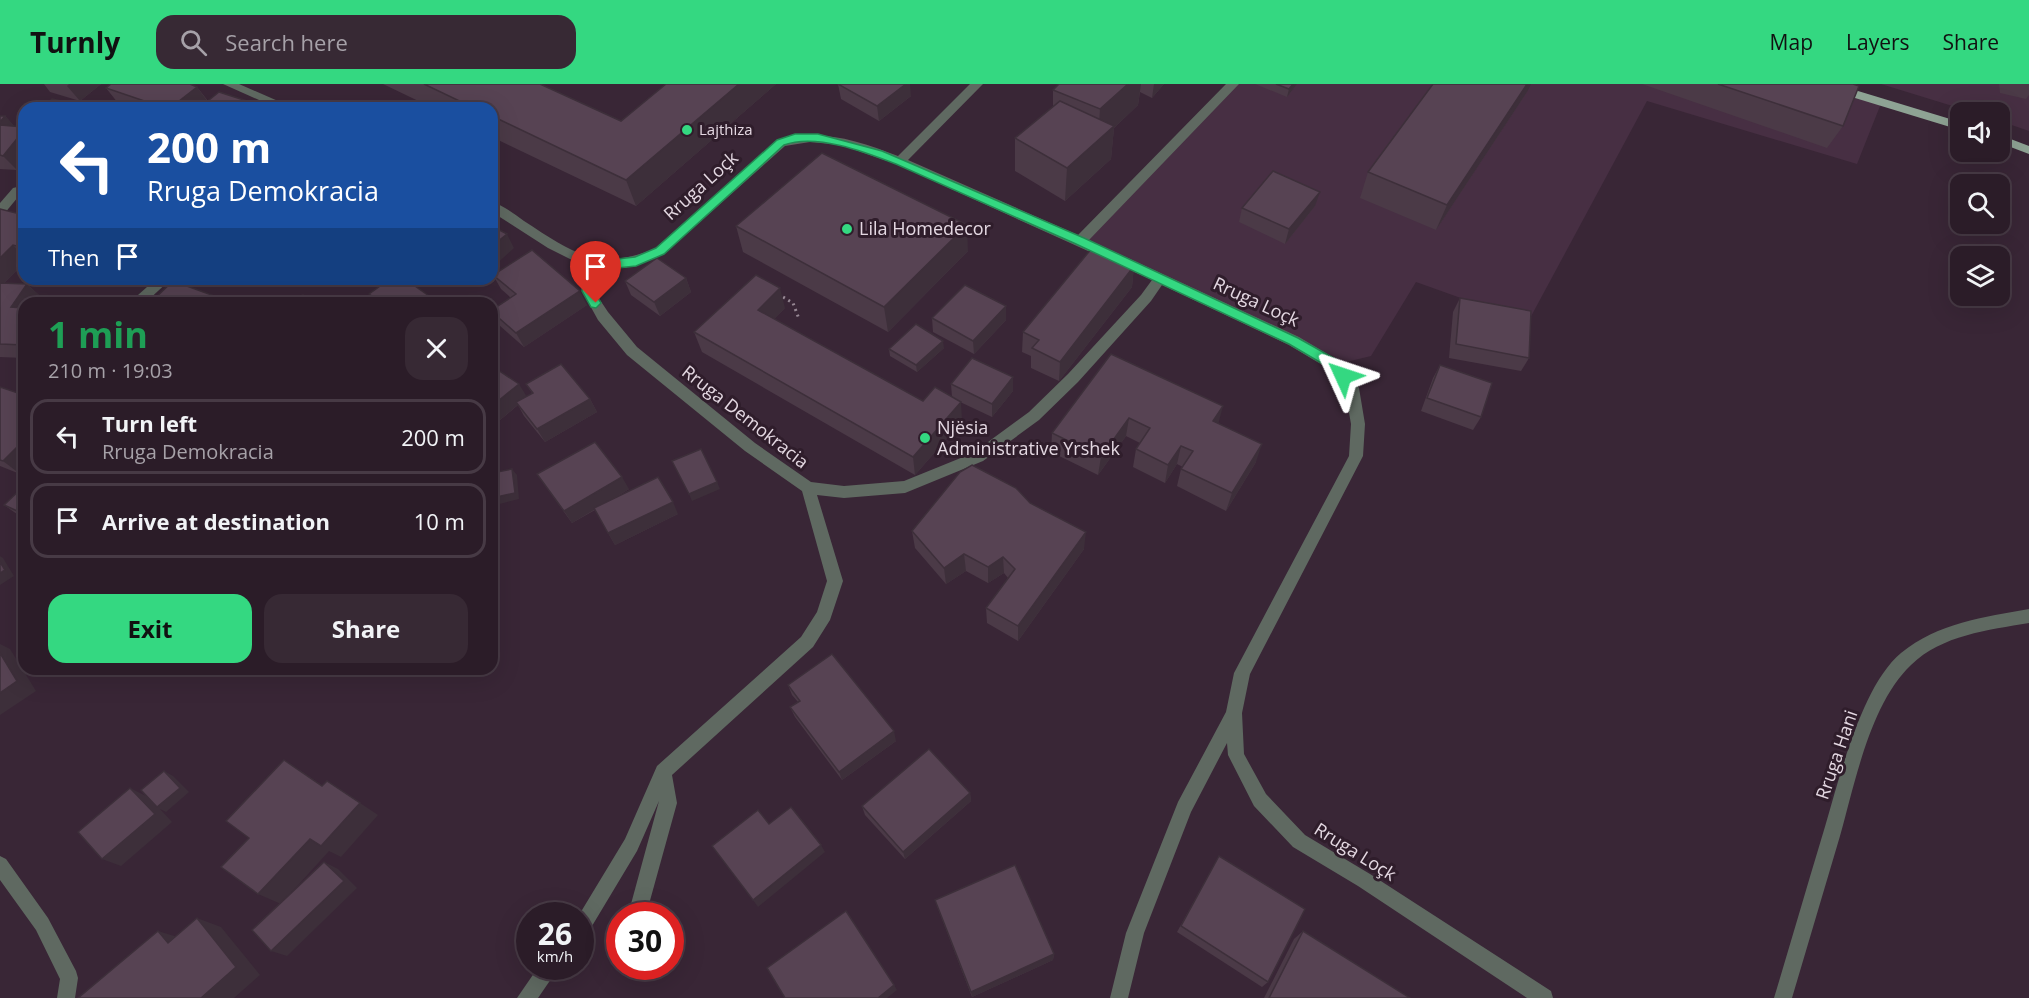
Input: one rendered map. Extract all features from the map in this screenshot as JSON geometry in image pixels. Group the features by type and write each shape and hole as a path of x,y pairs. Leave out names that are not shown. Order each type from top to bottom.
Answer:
{"main road":[{"path":"1823,84 1950,123"},
{"path":"2010,143 2029,150"}],"street":[{"path":"900,161 977,84"},
{"path":"1080,241 1233,84"},
{"path":"233,90 270,102"},
{"name":"Rruga Loçk","path":"588,262 608,264 636,261 660,251 781,143 795,137 818,138 900,161 1080,241 1294,341 1335,365 1352,388 1358,424 1356,456 1242,673 1234,713 1236,755 1260,800 1299,841 1364,880 1544,998"},
{"path":"0,193 18,191"},
{"path":"0,211 18,194"},
{"path":"498,210 552,244 588,262"},
{"name":"Rruga Demokracia","path":"588,262 588,291 603,316 632,351 750,447 808,488 844,492 905,487 978,457 1034,416 1073,378 1146,298 1159,279"},
{"path":"143,297 158,285"},
{"path":"594,907 632,845 663,772 807,642 824,615 835,581 808,488"},
{"name":"Rruga Hani","path":"1783,998 1851,770 1869,718 1884,687 1905,660 1930,642 1970,626 2029,616"},
{"path":"1119,998 1135,933 1184,808 1234,713"},
{"path":"641,902 668,803 663,772"},
{"path":"0,865 42,924 69,978 66,998"},
{"path":"526,998 540,980"}],"path":[{"path":"774,292 793,303 799,319"}],"shaded area":[{"path":"1233,84 1823,84 1882,101 1857,164 1647,101 1528,322 1416,282 1371,356 1334,365 1080,241"},
{"path":"1881,84 2029,84 2029,131 2010,124 2010,102 1950,102 1950,105"}],"building":[{"path":"111,84 190,84 197,87 178,102 147,102 106,88"},
{"path":"424,84 540,84 621,121 666,84 739,84 626,180 498,119 498,102 462,102"},
{"path":"838,84 906,84 877,106"},
{"path":"1059,84 1128,84 1100,109 1053,90"},
{"path":"1276,84 1293,84 1289,89"},
{"path":"1433,84 1527,84 1447,205 1368,172"},
{"path":"1718,84 1853,84 1859,86 1843,126"},
{"path":"219,92 250,102 206,102"},
{"path":"52,99 66,102 49,102"},
{"path":"1060,101 1114,126 1067,168 1015,138"},
{"path":"0,125 18,126 18,137 3,156 0,155"},
{"path":"822,153 967,225 884,307 736,226"},
{"path":"1273,171 1320,192 1289,229 1242,208"},
{"path":"0,209 18,214 18,246 13,245 0,258"},
{"path":"498,229 507,234 498,241"},
{"path":"1092,248 1134,266 1060,362 1032,348 1039,340 1023,332"},
{"path":"532,250 580,291 516,333 498,317 498,306 516,294 498,279 498,272"},
{"path":"657,258 686,278 654,302 625,281"},
{"path":"756,275 780,288 758,310 923,401 935,387 961,402 913,457 694,332"},
{"path":"0,283 26,285 11,307 18,308 18,345 0,344"},
{"path":"169,285 184,285 217,297 156,297"},
{"path":"382,285 413,285 429,296 373,297 369,294"},
{"path":"965,285 1006,306 973,341 932,318"},
{"path":"1460,298 1531,311 1529,358 1456,344"},
{"path":"916,324 943,341 916,365 889,349"},
{"path":"1111,354 1223,406 1213,421 1262,444 1232,493 1181,469 1193,451 1181,446 1168,465 1136,449 1150,428 1129,418 1101,457 1052,433"},
{"path":"972,358 1013,377 992,404 951,384"},
{"path":"561,364 590,399 537,429 516,402 533,393 526,384"},
{"path":"1440,365 1492,383 1481,417 1427,398"},
{"path":"498,370 519,384 498,401"},
{"path":"0,387 18,393 18,446 3,461 0,460"},
{"path":"595,442 622,477 564,511 537,474"},
{"path":"701,449 717,482 689,494 672,461"},
{"path":"972,465 1016,488 1030,503 1086,532 1018,626 986,608 1015,569 1003,557 988,567 964,554 944,568 912,531 960,472"},
{"path":"512,469 515,493 498,497 498,472"},
{"path":"658,477 673,502 608,533 594,508"},
{"path":"18,492 18,511 4,505"},
{"path":"0,562 5,570 0,573"},
{"path":"0,653 17,681 0,693"},
{"path":"832,654 894,731 839,772 790,707 800,701 788,685"},
{"path":"929,749 970,793 903,852 862,806"},
{"path":"284,760 322,786 327,781 360,803 321,846 310,839 258,894 221,867 249,838 226,821"},
{"path":"164,771 180,788 157,807 141,790"},
{"path":"130,788 155,814 102,859 78,832"},
{"path":"791,807 821,845 753,900 712,846 758,810 769,824"},
{"path":"1219,856 1305,909 1268,982 1181,926"},
{"path":"324,862 344,881 271,951 252,930"},
{"path":"1015,865 1054,954 971,992 935,900"},
{"path":"846,911 894,985 878,998 785,998 767,968"},
{"path":"197,918 236,967 201,998 78,998 158,931 168,943"},
{"path":"1303,931 1410,998 1269,998"}],"place":[{"name":"Lajthiza","path":"687,130"},
{"name":"Lila Homedecor","path":"847,229"},
{"name":"Njësia Administrative Yrshek","path":"925,438"}],"route":[{"path":"596,303 588,291 588,262 608,264 636,261 660,251 781,143 795,137 818,138 900,161 1080,241 1294,341 1335,365 1343,376"}]}
